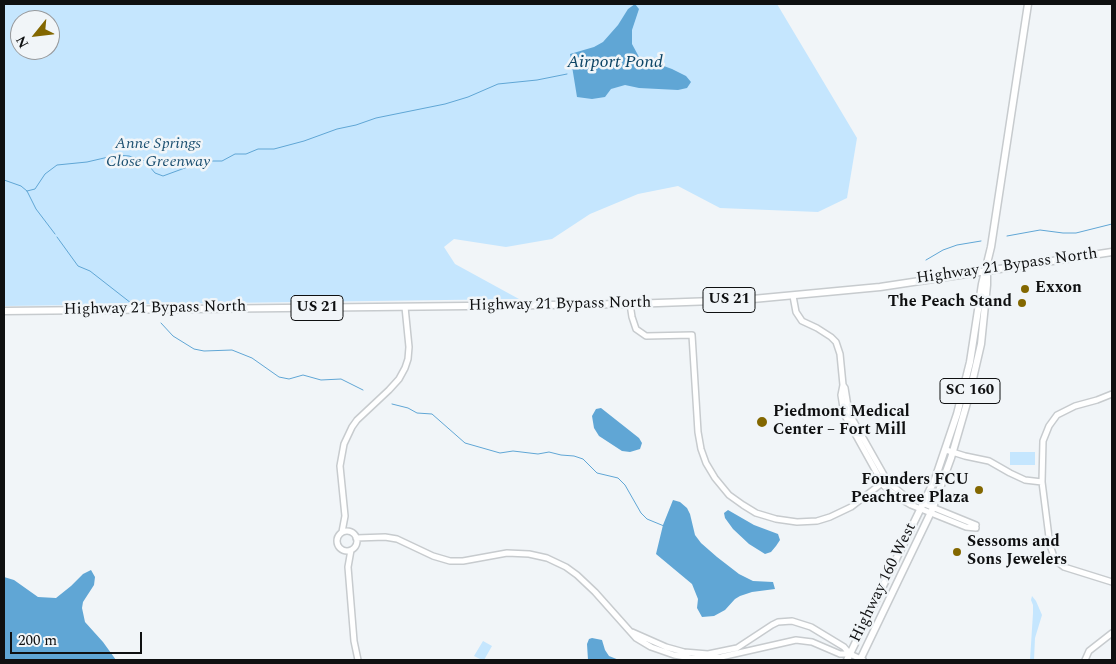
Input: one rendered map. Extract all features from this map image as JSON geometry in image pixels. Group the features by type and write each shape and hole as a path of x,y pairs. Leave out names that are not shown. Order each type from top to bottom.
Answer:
{"main road":[{"name":"SC 160","path":"986,270 1028,4"},
{"name":"Highway 21 Bypass North","path":"4,311 630,304 742,300 880,286 1112,252"},
{"name":"Highway 160 West","path":"861,660 949,451 970,362 982,284 986,270"},
{"name":"Highway 160 West","path":"848,657 926,508"}],"street":[{"path":"793,296 798,317 802,321 818,328 836,342 840,354 843,384 853,427 884,482 926,508 976,527"},
{"path":"630,304 636,328 646,336 692,335 698,432 701,449 706,463 715,478 729,495 742,505 761,514 787,522 818,521 851,507 884,482"},
{"path":"357,540 355,547 351,550 344,551 338,547 337,540 342,532 344,516 340,466 344,444 357,420 399,379 405,368 409,347 405,307"},
{"path":"1112,394 1075,406 1057,415 1049,426 1043,440 1042,482 1050,545 1055,560 1064,567 1112,582"},
{"path":"949,451 989,461 1025,480 1042,482"},
{"path":"344,516 349,532 357,540"},
{"path":"342,532 349,532"},
{"path":"357,540 385,537 397,539 433,556 450,561 463,561 507,554 529,554 547,558 578,575 636,638 651,647 674,655 699,659 728,656 796,640 812,642 848,657 861,660"},
{"path":"348,567 351,550"},
{"path":"344,551 348,567 354,641 358,660"},
{"path":"728,656 737,648 778,622 792,621 811,627 844,646 848,657"},
{"path":"1085,660 1089,651 1112,633"}],"green space":[{"name":"Anne Springs Close Greenway","path":"4,4 777,4 857,138 847,198 818,212 720,208 678,186 638,194 590,214 552,239 506,247 454,239 444,247 455,264 519,299 4,306"},
{"path":"1010,452 1035,452 1035,465 1010,465"},
{"path":"1032,596 1042,615 1035,638 1034,660 1030,660 1033,613"},
{"path":"483,641 492,646 484,660 482,660 474,656"}],"water":[{"name":"Airport Pond","path":"635,4 639,9 632,30 632,44 639,57 672,69 686,76 691,82 687,88 678,90 639,88 625,85 611,89 605,97 592,99 577,97 570,54 594,47 603,42 618,25 628,9"},
{"path":"601,408 639,438 642,443 640,449 630,452 622,451 599,436 594,428 592,416 596,409"},
{"path":"673,500 680,502 687,508 695,535 717,557 739,574 753,581 773,582 775,589 752,592 740,596 725,610 714,616 702,617 697,608 698,599 692,584 656,554 663,525"},
{"path":"728,510 754,525 778,534 780,540 771,552 765,554 749,544 733,529 725,518 724,513"},
{"path":"91,570 95,577 94,585 83,602 82,608 85,622 116,660 4,660 4,577 14,580 38,597 56,598 83,574"},
{"path":"589,639 602,640 609,656 619,660 588,660 587,644"}],"waterway":[{"path":"27,191 35,189 45,174 57,165 87,162 117,155 129,156 145,161 155,173 163,176 204,161 222,161 235,154 246,154 258,149 274,149 376,118 445,104 468,97 498,84 537,80 567,74"},
{"path":"4,180 21,186 27,191 36,209 55,234"},
{"path":"1007,236 1040,230 1076,233 1112,224"},
{"path":"57,237 78,266 90,271 131,303"},
{"path":"926,260 943,250 957,245 981,241"},
{"path":"161,323 173,336 194,349 204,351 232,350 252,358 279,377 289,379 303,375 321,380 341,379 363,390"},
{"path":"392,404 408,408 417,413 432,414 465,443 500,453 513,451 538,454 549,452 583,459 597,473 618,478 625,485 641,513 647,519 664,526"}],"place":[{"name":"Exxon","path":"1025,289"},
{"name":"The Peach Stand","path":"1022,303"},
{"name":"Piedmont Medical Center – Fort Mill","path":"762,422"},
{"name":"Founders FCU Peachtree Plaza","path":"979,490"},
{"name":"Sessoms and Sons Jewelers","path":"957,552"}]}
